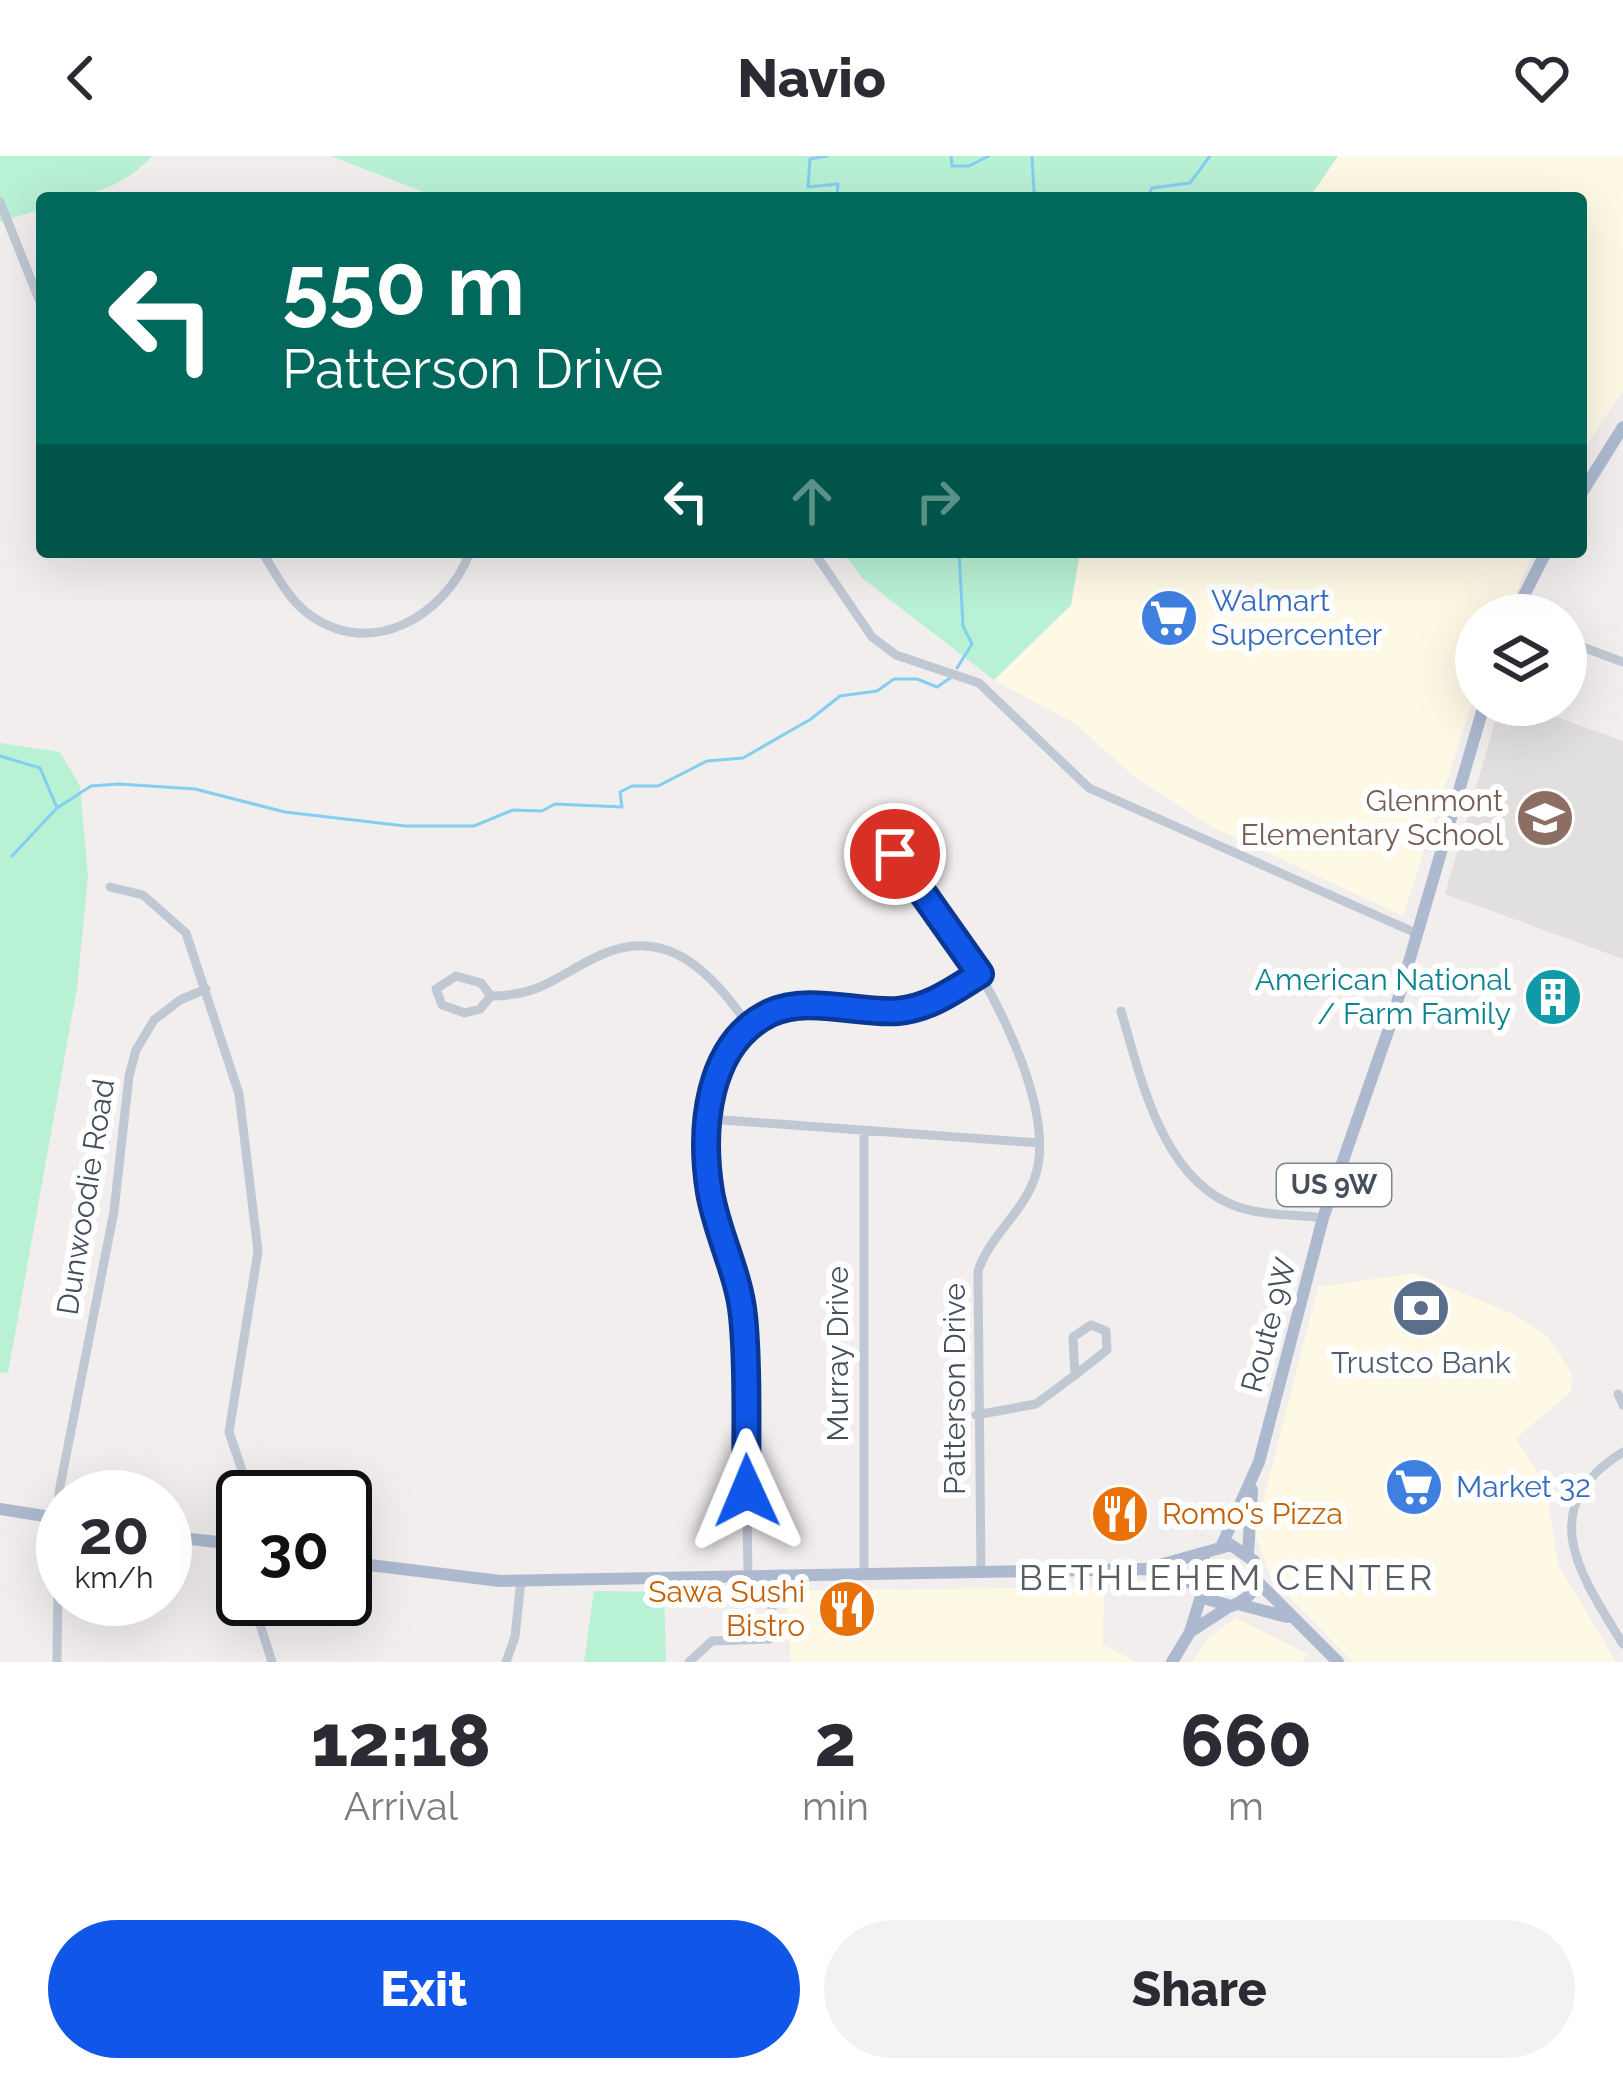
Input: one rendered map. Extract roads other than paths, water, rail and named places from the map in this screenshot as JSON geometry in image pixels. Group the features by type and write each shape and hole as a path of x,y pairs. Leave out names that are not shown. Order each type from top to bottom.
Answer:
{"main road":[{"path":"1587,484 1623,427"},
{"path":"1525,594 1543,558"},
{"name":"Route 9W","path":"1222,1545 1253,1477 1323,1218 1418,934 1478,726"},
{"name":"Route 9W","path":"1248,1553 1253,1477"},
{"path":"0,1509 36,1514"},
{"path":"1144,1569 1222,1545 1248,1553 1257,1581 1338,1662"},
{"path":"1172,1662 1190,1632 1200,1590 1197,1569 1205,1553"},
{"path":"372,1565 521,1580 1144,1569 1171,1573 1215,1603 1256,1606 1298,1623"},
{"path":"1190,1632 1250,1595 1257,1581"}],"street":[{"path":"0,202 36,292"},
{"path":"266,558 304,611 342,629 363,632 409,624 429,613 458,580 467,558"},
{"path":"818,558 863,628 889,651 979,683 1089,788 1304,879 1418,934"},
{"path":"1587,649 1623,662"},
{"path":"709,1119 1039,1143 1009,1024 922,892 908,861 895,854 880,856 874,871 878,886 897,894 922,892"},
{"path":"110,887 143,895 172,917 192,945 239,1094 257,1210 258,1251 229,1423 241,1470"},
{"path":"491,996 481,982 464,976 448,978 436,989 442,1005 456,1013 480,1009 491,996 524,996 604,953 653,946 683,955 707,971 749,1026"},
{"path":"748,1578 743,1318 710,1193 709,1119 722,1058 749,1026 796,1006 915,1008 980,974"},
{"name":"Dunwoodie Road","path":"68,1470 114,1211 129,1076 154,1020 180,1000 206,989"},
{"path":"1121,1011 1153,1121 1202,1184 1243,1208 1323,1218"},
{"name":"Murray Drive","path":"863,1132 864,1575"},
{"name":"Patterson Drive","path":"981,1573 978,1271 991,1240 1035,1178 1039,1143"},
{"path":"976,1415 1036,1404 1106,1355 1109,1342 1103,1328 1085,1325 1076,1331 1071,1358 1075,1375"},
{"path":"1623,1452 1583,1487 1571,1526 1577,1566 1623,1644"},
{"path":"689,1662 712,1641 770,1639 774,1577"},
{"path":"506,1662 515,1637 521,1580"},
{"name":"Dunwoodie Road","path":"57,1662 58,1626"},
{"path":"261,1626 272,1662"}],"waterway":[{"path":"827,156 810,159 808,187 838,184 837,192"},
{"path":"951,156 952,166 969,166 989,156"},
{"path":"1032,156 1034,192"},
{"path":"1150,192 1190,183 1210,156"},
{"path":"957,668 972,644 963,626 959,558"},
{"path":"0,756 40,768 57,808 91,786 119,784 195,789 285,812 405,826 474,826 513,810 542,811 555,804 622,807 620,792 632,786 658,786 707,761 743,758 811,719 840,696 877,691 894,679 917,679 937,687 953,676"},
{"path":"12,856 56,809"}],"place":[{"name":"Walmart Supercenter","path":"1169,618"},
{"name":"Glenmont Elementary School","path":"1545,818"},
{"name":"American National / Farm Family","path":"1553,997"},
{"name":"Trustco Bank","path":"1421,1308"},
{"name":"Market 32","path":"1414,1487"},
{"name":"Romo's Pizza","path":"1120,1514"},
{"name":"Sawa Sushi Bistro","path":"847,1609"}],"district":[{"name":"BETHLEHEM CENTER","path":"1227,1577"}]}
